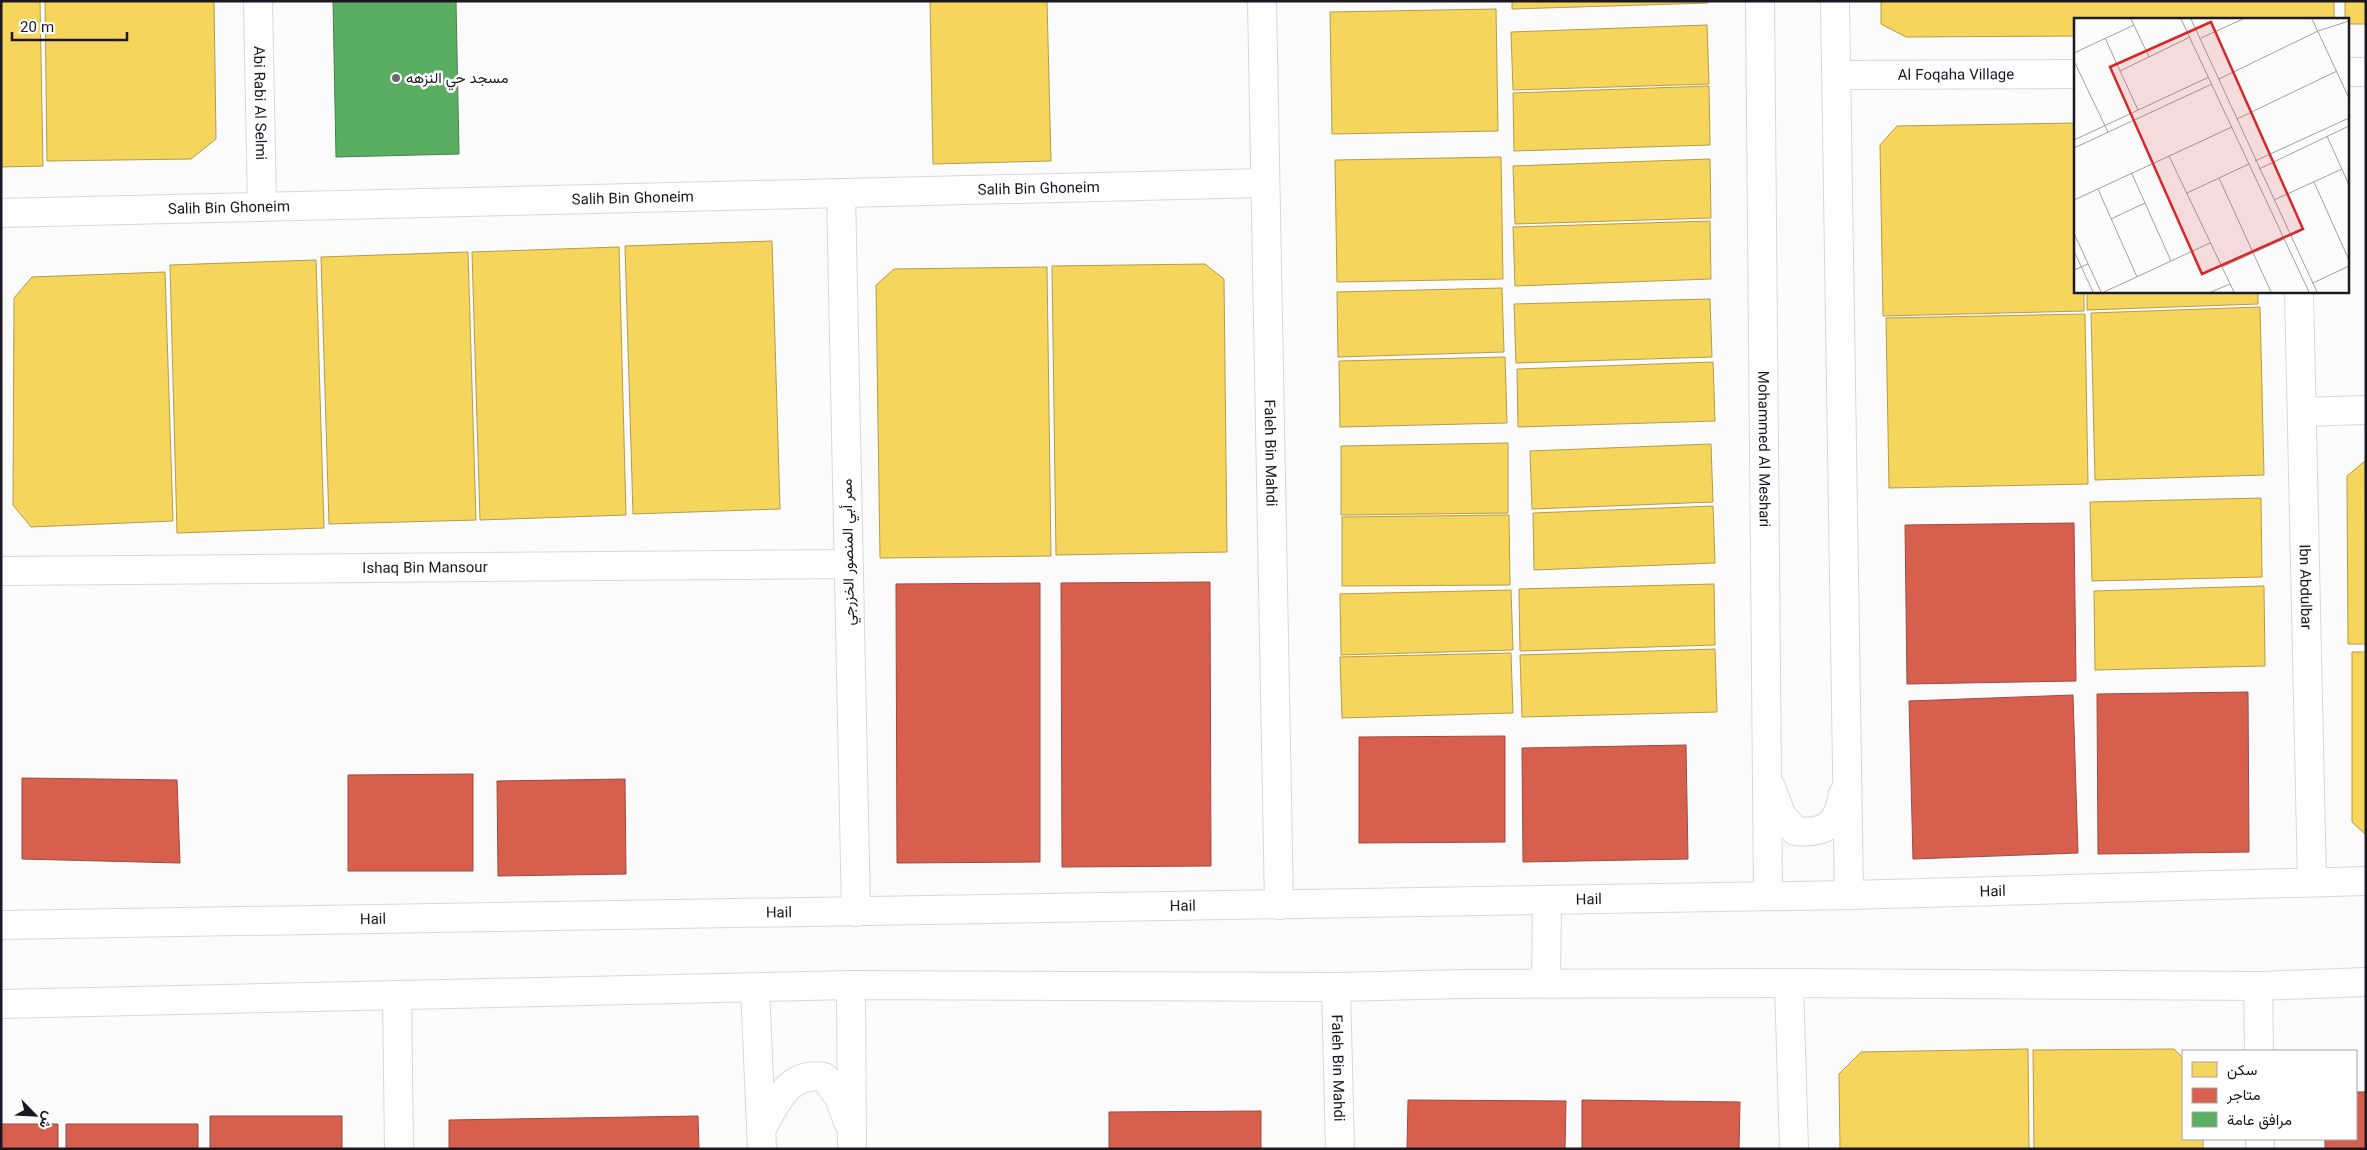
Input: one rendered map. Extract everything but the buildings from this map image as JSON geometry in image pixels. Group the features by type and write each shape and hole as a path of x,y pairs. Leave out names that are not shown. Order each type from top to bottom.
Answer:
{"street":[{"name":"Abi Rabi Al Selmi","path":"258,1 262,207"},
{"name":"Faleh Bin Mahdi","path":"1262,1 1279,905"},
{"name":"Mohammed Al Meshari","path":"1760,1 1768,896"},
{"path":"1835,1 1849,895"},
{"path":"2350,72 2366,72"},
{"name":"Al Foqaha Village","path":"1837,75 2074,74"},
{"name":"Salih Bin Ghoneim","path":"1,213 1264,183"},
{"name":"ممر أبي المنصور الخزرجي","path":"841,193 856,912"},
{"name":"Ibn Abdulbar","path":"2299,292 2312,882"},
{"path":"2302,412 2366,410"},
{"name":"Ishaq Bin Mansour","path":"1,572 848,564"},
{"path":"1767,776 1781,814 1795,831 1813,833 1832,824 1840,809 1847,770"},
{"name":"Hail","path":"1,925 1849,895 2366,881"},
{"path":"1546,983 1547,900"},
{"path":"1,1004 851,985 1336,988 1546,983 2258,986 2366,982"},
{"path":"1789,983 1794,1149"},
{"path":"851,985 851,1141"},
{"path":"2258,986 2259,1050"},
{"path":"755,988 761,1140"},
{"name":"Faleh Bin Mahdi","path":"1336,988 1340,1149"},
{"path":"397,995 399,1149"},
{"path":"761,1140 776,1103 792,1082 813,1076 824,1078 839,1097 851,1141"}],"place":[{"name":"مسجد حي النزهه","path":"396,78"}]}
